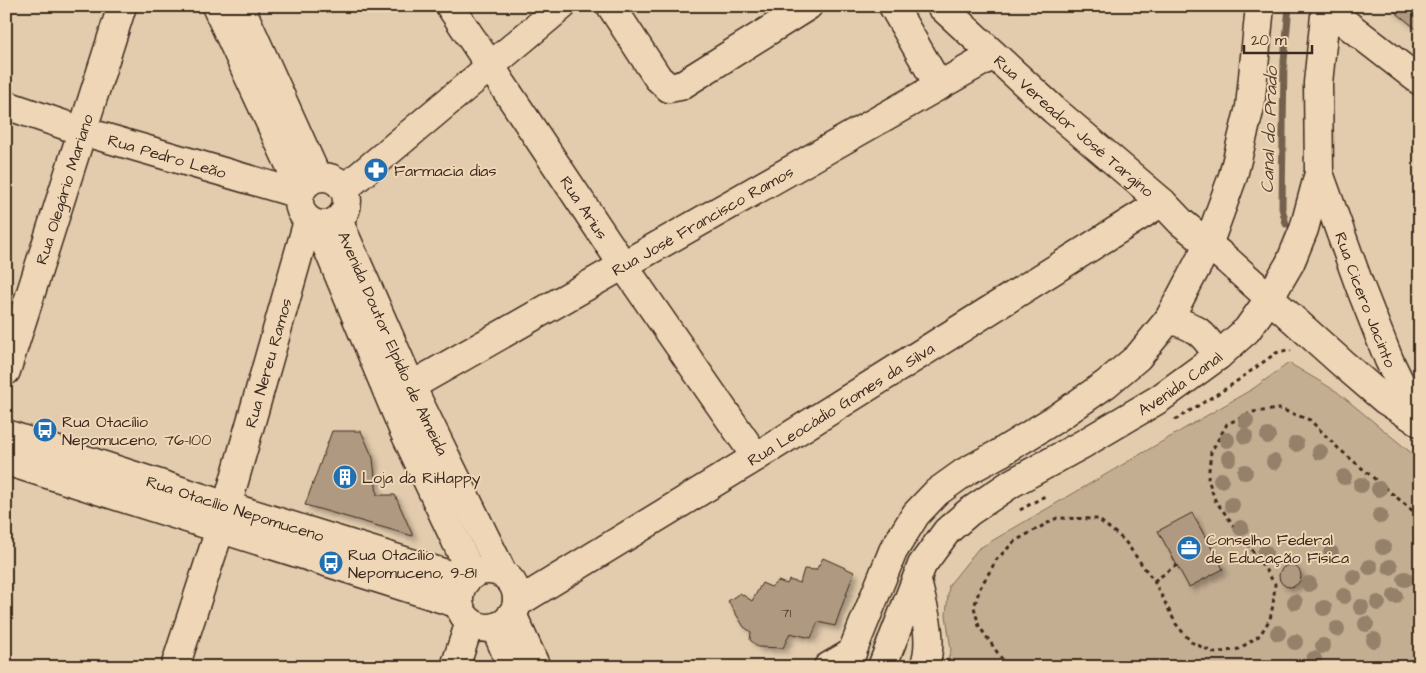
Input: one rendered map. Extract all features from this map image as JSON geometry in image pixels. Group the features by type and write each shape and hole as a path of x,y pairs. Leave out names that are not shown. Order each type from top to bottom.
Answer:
{"street":[{"name":"Rua Olegário Mariano","path":"6,371 122,6"},
{"path":"216,6 306,187"},
{"path":"240,6 306,187 299,209 321,222 346,209 347,202 344,190 335,180 324,177 306,187"},
{"name":"Rua Arius","path":"450,6 623,265 756,457"},
{"path":"344,190 562,6"},
{"path":"611,6 658,78 669,88 680,86 808,6"},
{"path":"893,6 938,86"},
{"name":"Rua Vereador José Targino","path":"941,6 993,55 1162,202 1181,222 1227,260 1269,299"},
{"path":"828,667 849,660 893,551 916,514 937,492 965,472 1041,428 1106,384 1138,357 1169,319 1208,246 1233,176 1250,107 1260,6"},
{"path":"1326,7 1420,81"},
{"name":"Avenida Canal","path":"882,667 922,565 948,531 969,512 1012,483 1159,399 1218,356 1247,330 1269,299 1290,263 1304,230 1319,173 1318,83 1326,7"},
{"name":"Rua José Francisco Ramos","path":"411,386 993,55"},
{"name":"Rua Pedro Leão","path":"6,105 82,131 306,187"},
{"name":"Rua Cicero Jacinto","path":"1319,173 1389,360 1419,422"},
{"name":"Rua Leocádio Gomes da Silva","path":"484,604 756,457 1162,202"},
{"name":"Avenida Doutor Elpídio de Almeida","path":"321,222 411,386 503,574 514,587 484,604 403,429 321,222"},
{"name":"Rua Nereu Ramos","path":"175,667 321,222"},
{"path":"1269,299 1379,394 1419,422"},
{"path":"1169,319 1191,326 1218,356"},
{"name":"Rua Otacílio Nepomuceno","path":"6,434 224,518 484,604"},
{"name":"Rua Otacílio Nepomuceno","path":"6,461 224,518"},
{"path":"917,581 928,629 929,645 924,667"},
{"path":"455,667 484,604"},
{"path":"484,604 512,667"},
{"path":"484,604 536,667"}],"path":[{"path":"1174,422 1230,386 1276,353 1287,350 1298,353"},
{"path":"1005,667 979,626 974,607 980,588 997,558 1015,541 1057,518 1098,519 1124,540 1154,581 1176,624 1191,642 1215,653 1239,649 1260,635 1270,619 1274,584 1259,560 1215,500 1208,479 1211,452 1228,424 1253,412 1280,409 1310,420 1338,448 1420,517"},
{"path":"1012,515 1053,491"},
{"path":"1154,581 1177,565"},
{"path":"1062,661 1062,667"}],"shaded area":[{"path":"1289,363 1336,391 1420,460 1420,667 945,667 951,650 946,615 949,585 978,549 1254,388"}],"building":[{"path":"1388,6 1420,6 1420,32"},
{"name":"Loja da RiHappy","path":"332,431 361,431 373,458 377,495 395,495 413,536 305,505"},
{"name":"Conselho Federal de Educação Física","path":"1192,513 1223,569 1189,587 1158,531"},
{"path":"823,558 854,572 835,626 818,622 811,638 790,633 783,648 758,647 750,640 751,632 744,627 728,601 740,593 752,601 762,583 771,587 778,581 787,584 789,580 800,583 804,569 816,570"},
{"path":"1290,565 1298,568 1301,576 1298,584 1290,587 1282,584 1279,576 1282,568"}],"waterway":[{"name":"Canal do Prado","path":"1286,224 1282,208 1284,61 1289,6"}],"place":[{"name":"Farmacia dias","path":"376,170"},
{"name":"Rua Otacílio Nepomuceno, 76-100","path":"45,430"},
{"name":"Loja da RiHappy","path":"345,477"},
{"name":"Conselho Federal de Educação Física","path":"1189,548"},
{"name":"Rua Otacílio Nepomuceno, 9-81","path":"331,563"}]}
